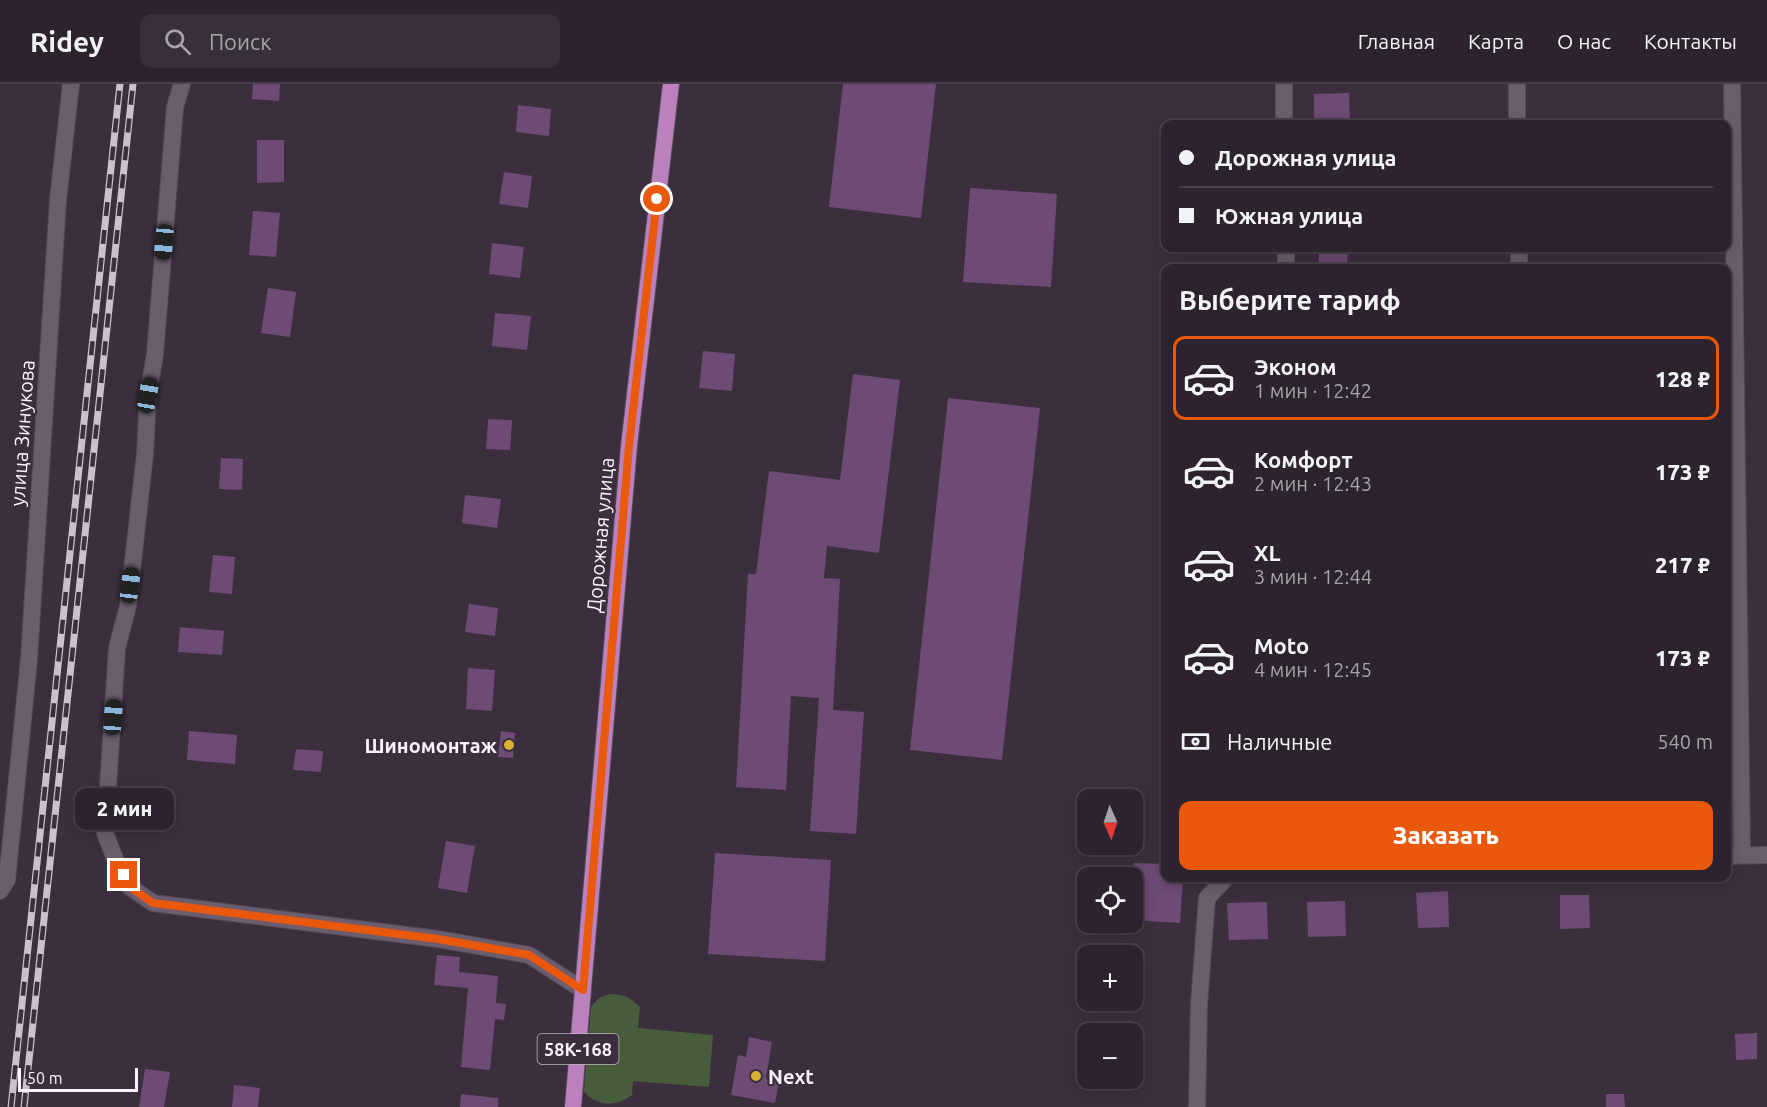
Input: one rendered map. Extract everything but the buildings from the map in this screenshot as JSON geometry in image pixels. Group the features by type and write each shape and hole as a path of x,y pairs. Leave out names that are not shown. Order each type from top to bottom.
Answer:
{"main road":[{"name":"Дорожная улица","path":"583,990 629,446 671,84"},
{"name":"58К-168","path":"573,1107 583,990"}],"street":[{"name":"улица Зинукова","path":"0,891 7,880 28,659 58,200 71,84"},
{"path":"182,84 175,107 155,354 148,395 145,454 128,606 117,648 105,833 117,864 130,887 153,903 438,939 529,955 583,990"},
{"path":"1284,84 1284,120"},
{"path":"1517,84 1517,120"},
{"path":"1732,84 1734,855 1767,855"},
{"path":"1197,1107 1199,1004 1207,898 1222,882"}],"green space":[{"path":"610,994 626,997 640,1007 638,1028 713,1035 709,1087 633,1081 632,1095 619,1102 607,1104 595,1100 584,1092 591,1007 599,998"}],"railway":[{"path":"11,1107 120,84"},
{"path":"24,1107 133,84"}],"place":[{"name":"Шиномонтаж","path":"509,745"},
{"name":"Next","path":"756,1076"}],"route":[{"path":"124,875 130,887 153,903 438,939 529,955 583,990 629,446 657,199"}]}
